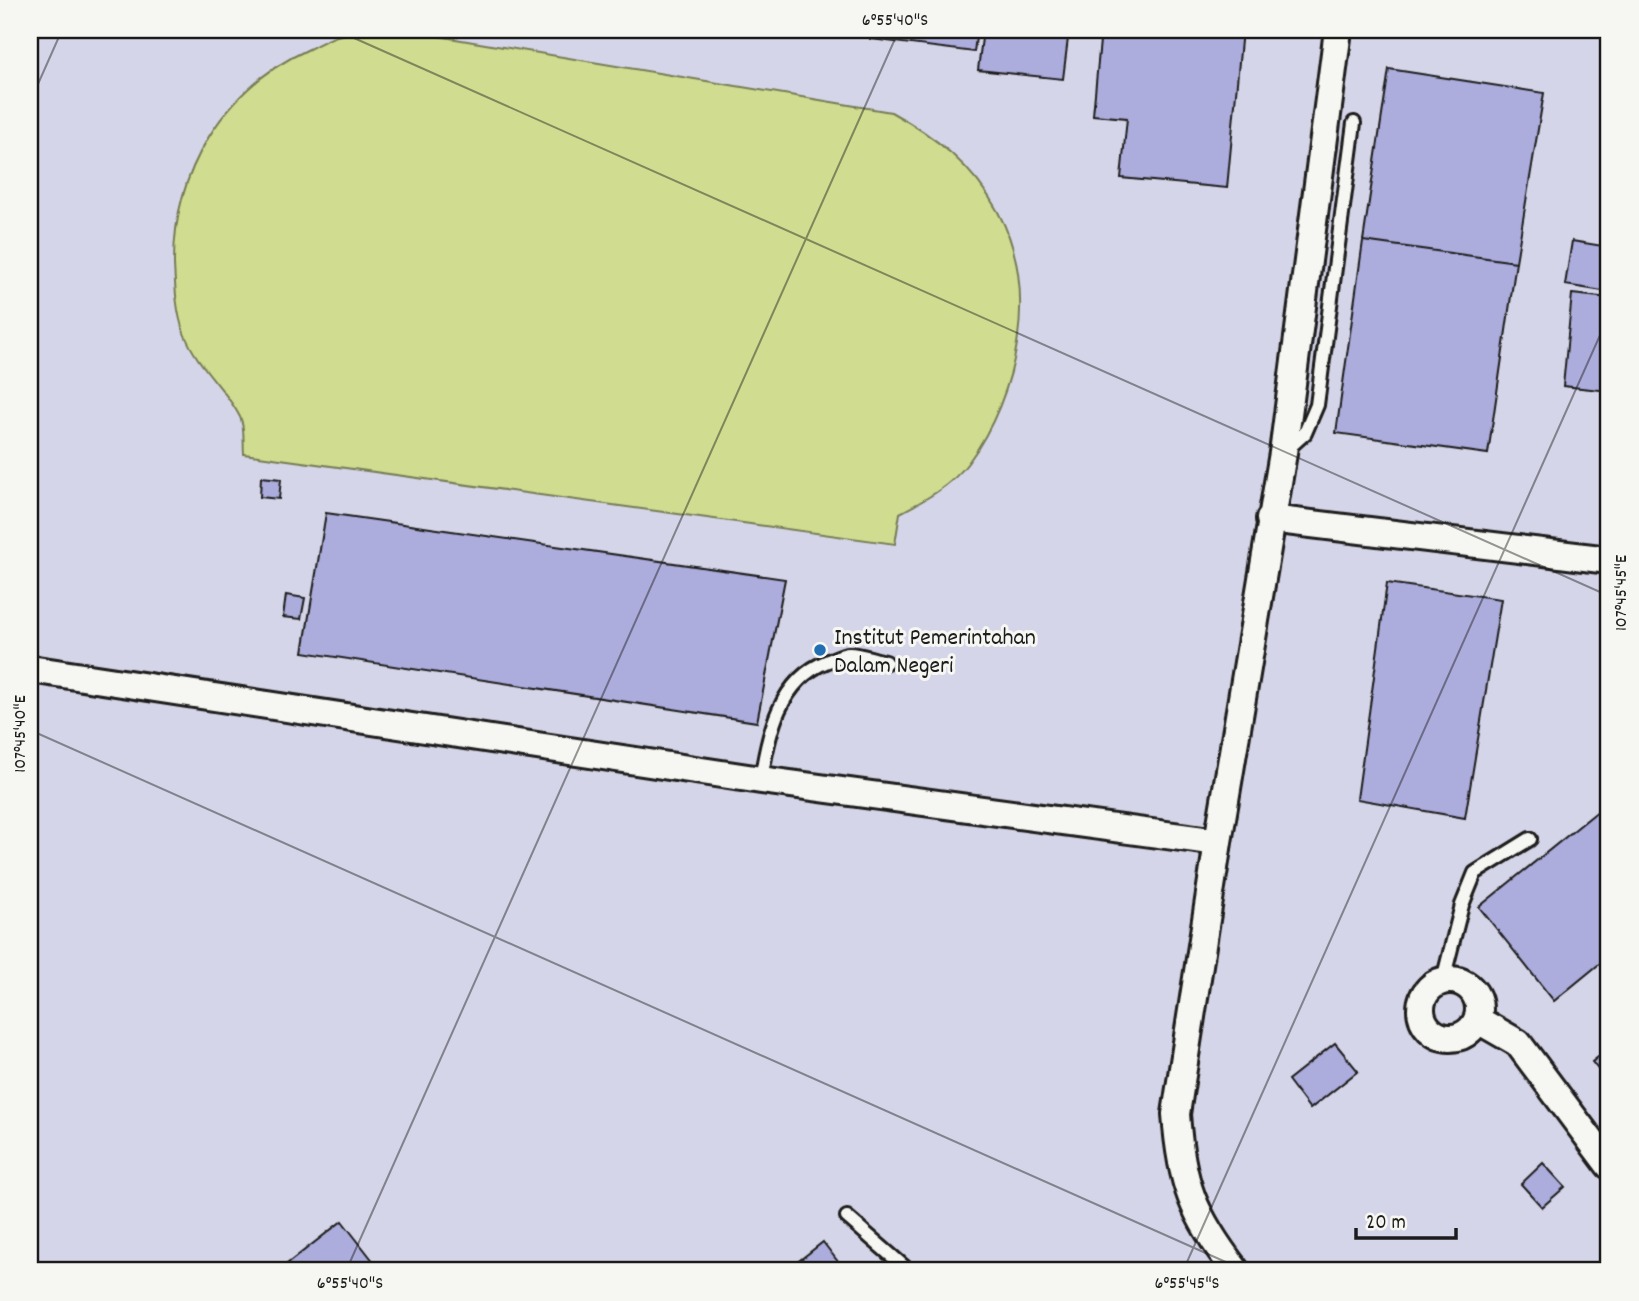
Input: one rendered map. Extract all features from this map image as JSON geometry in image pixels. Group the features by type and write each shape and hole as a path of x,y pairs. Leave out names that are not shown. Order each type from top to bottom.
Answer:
{"street":[{"path":"1236,1271 1208,1234 1189,1195 1179,1158 1176,1114 1270,519 1283,453 1338,30"},
{"path":"1270,519 1609,560"},
{"path":"30,669 761,780 1219,842"},
{"path":"1443,980 1456,980 1468,985 1476,995 1478,1020 1467,1033 1453,1038 1438,1036 1427,1027 1421,1014 1422,999 1431,987 1443,980"},
{"path":"1478,1020 1518,1043 1609,1166"}],"lane":[{"path":"1283,453 1305,433 1317,405 1354,123"},
{"path":"761,780 768,733 784,699 802,677 817,666 848,654 886,663"},
{"path":"1443,980 1462,905 1475,873 1530,839"},
{"path":"848,1217 909,1271"}],"shaded area":[{"name":"Institut Pemerintahan Dalam Negeri","path":"30,30 1609,30 1609,1271 30,1271"}],"green space":[{"path":"378,30 402,30 891,112 938,142 965,166 988,195 1011,242 1018,274 1020,307 1011,374 1000,406 968,463 946,486 900,513 895,544 244,454 242,421 227,396 197,357 184,333 179,316 174,264 176,230 193,166 228,110 277,66 328,39"}],"building":[{"path":"871,30 977,30 974,52 870,39"},
{"path":"983,30 1069,30 1063,79 978,70"},
{"path":"1101,30 1242,30 1227,188 1121,178 1127,118 1093,115"},
{"path":"1389,69 1544,93 1516,262 1363,241"},
{"path":"1363,241 1516,262 1488,454 1336,433"},
{"path":"1572,241 1609,247 1609,292 1565,285"},
{"path":"1572,294 1609,298 1609,391 1563,386"},
{"path":"261,477 281,479 279,499 260,497"},
{"path":"326,513 785,579 757,722 303,652"},
{"path":"1387,583 1501,599 1465,818 1357,799"},
{"path":"286,595 305,598 301,619 283,617"},
{"path":"1609,802 1609,956 1554,1001 1479,907"},
{"path":"1335,1043 1358,1071 1310,1109 1288,1080"},
{"path":"1609,1048 1609,1083 1592,1062"},
{"path":"1543,1163 1565,1187 1542,1207 1521,1184"},
{"path":"342,1221 381,1271 278,1271"},
{"path":"823,1242 845,1271 786,1271"}],"place":[{"name":"Institut Pemerintahan Dalam Negeri","path":"820,650"}]}
